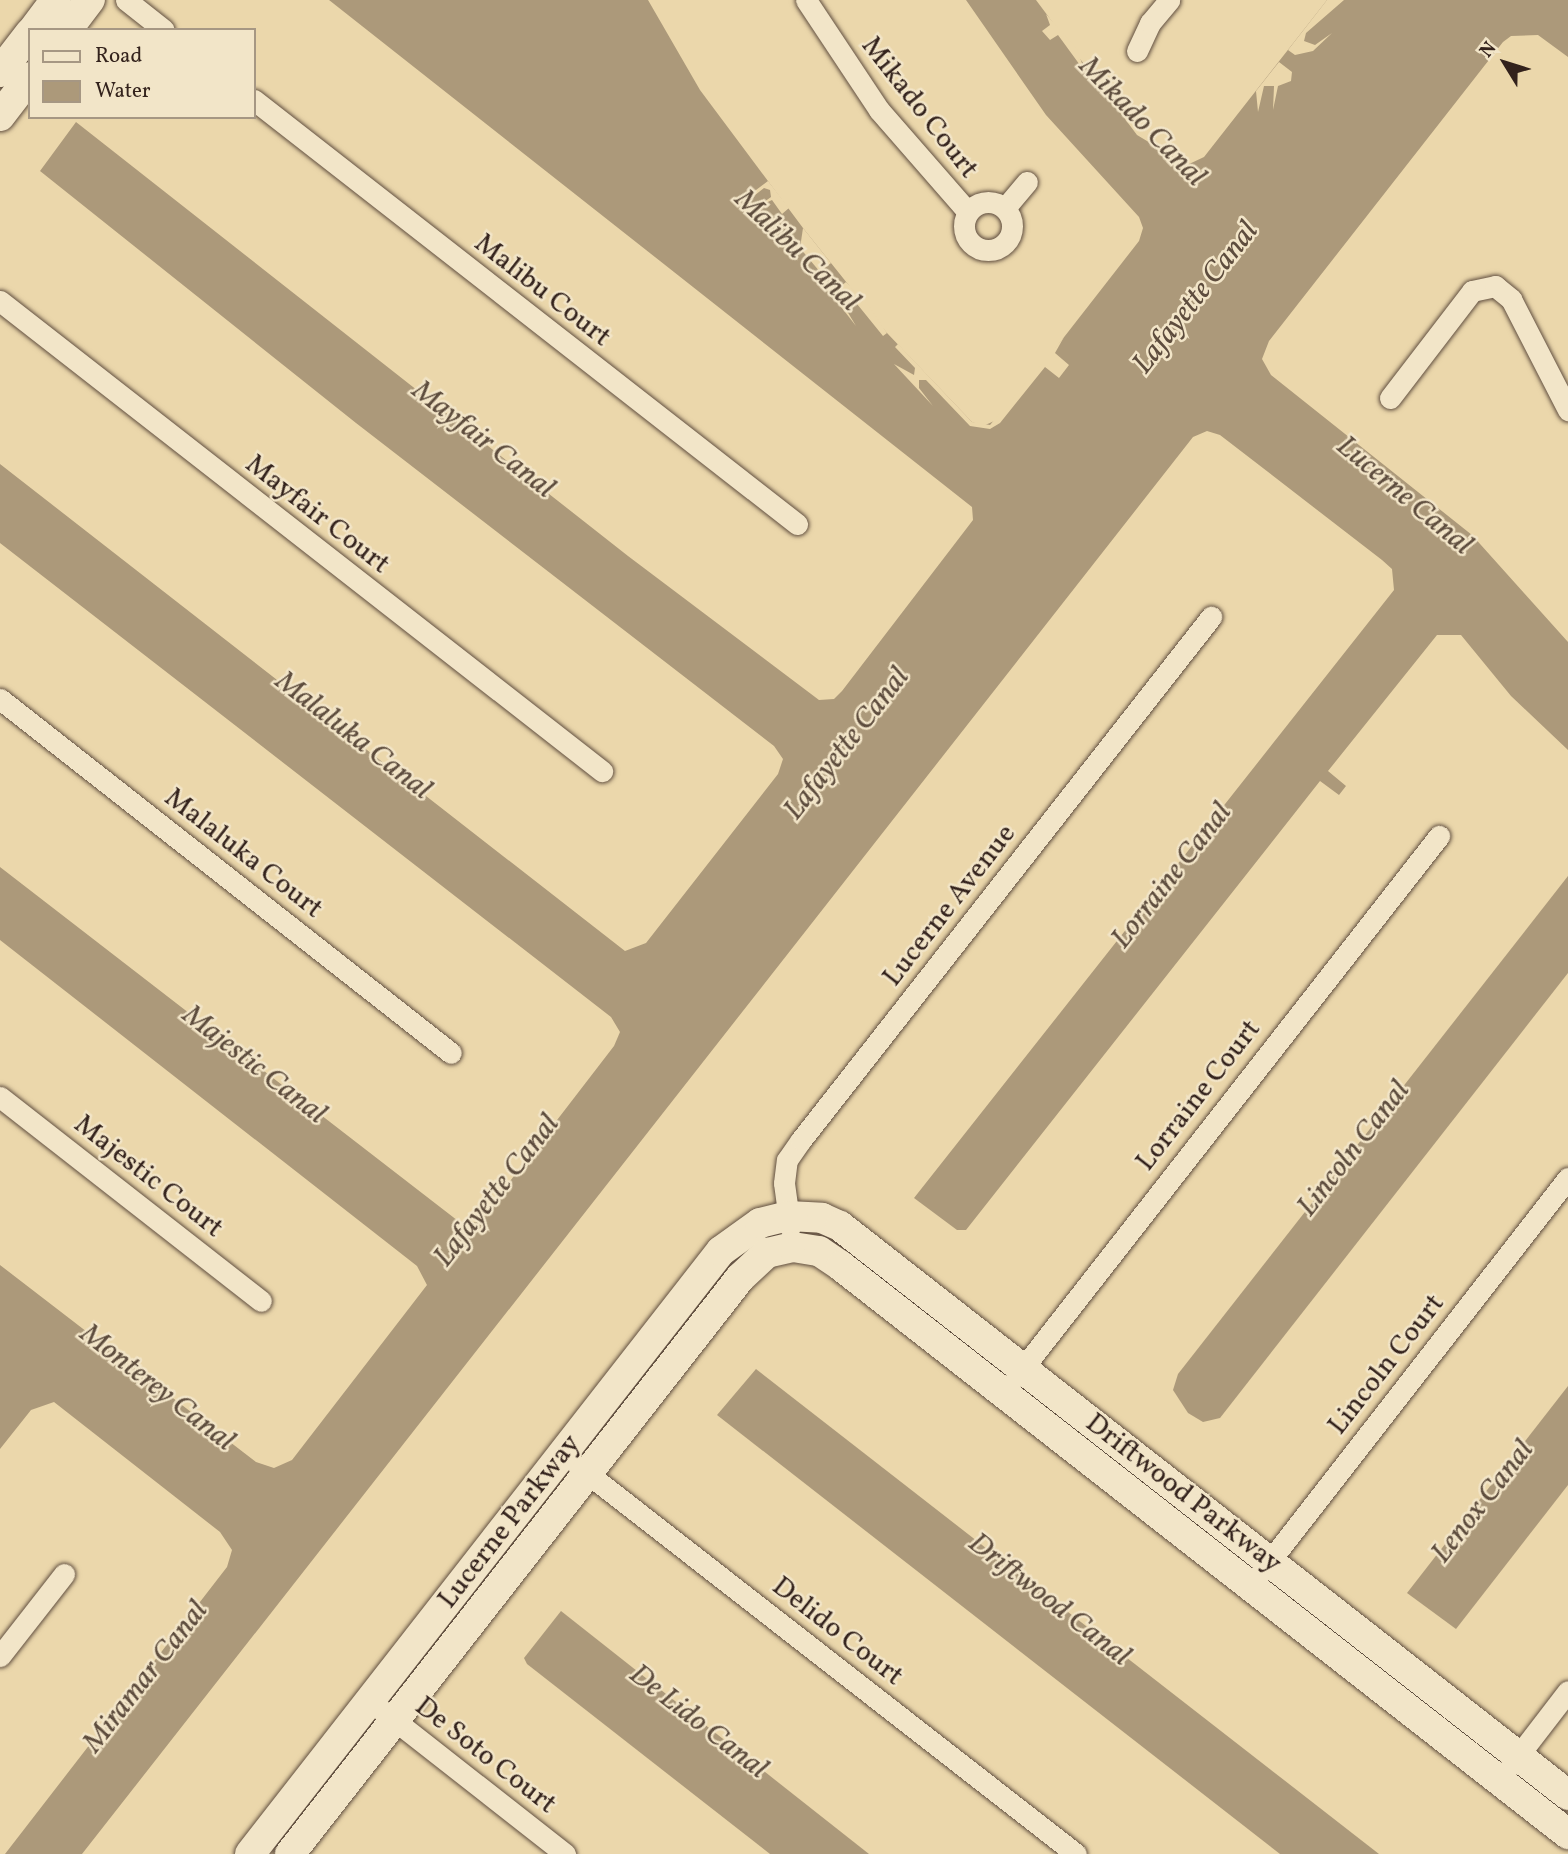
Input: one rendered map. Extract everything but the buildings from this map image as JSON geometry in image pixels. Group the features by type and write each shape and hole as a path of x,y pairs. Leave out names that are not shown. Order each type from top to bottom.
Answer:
{"street":[{"path":"34,28 56,0"},
{"path":"69,28 90,0"},
{"path":"126,0 161,28"},
{"name":"Mikado Court","path":"806,0 879,110 968,212 967,236 987,250 1003,245 1011,231 1004,208 981,203 968,212"},
{"path":"1137,51 1150,23 1169,0"},
{"path":"0,72 28,36"},
{"path":"0,116 28,81"},
{"name":"Malibu Court","path":"256,102 797,524"},
{"path":"1004,208 1027,182"},
{"path":"1390,398 1472,292 1495,286 1511,299 1568,410"},
{"name":"Mayfair Court","path":"0,301 602,771"},
{"name":"Lucerne Avenue","path":"793,1247 784,1183 788,1160 801,1140 1211,617"},
{"name":"Malaluka Court","path":"0,699 451,1053"},
{"name":"Lorraine Court","path":"1004,1393 1439,836"},
{"name":"Majestic Court","path":"0,1097 261,1301"},
{"name":"Lincoln Court","path":"1251,1587 1568,1178"},
{"name":"Driftwood Parkway","path":"788,1216 822,1218 840,1226 1568,1795"},
{"name":"Lucerne Parkway","path":"250,1854 721,1251 760,1223 788,1216"},
{"name":"Driftwood Parkway","path":"793,1247 819,1251 841,1266 1568,1834"},
{"name":"Lucerne Parkway","path":"290,1854 740,1278 767,1253 793,1247"},
{"name":"Delido Court","path":"562,1455 1076,1854"},
{"path":"0,1656 64,1574"},
{"path":"1499,1780 1568,1691"},
{"name":"De Soto Court","path":"370,1701 565,1854"}],"water":[{"path":"329,0 648,0 700,90 803,228 887,333 972,422 983,426 1001,418 1139,241 1143,228 1139,217 1046,115 966,0 1036,0 1137,135 1187,165 1204,157 1327,0 1568,0 1568,57 1538,35 1511,36 1503,42 1269,341 1262,359 1271,375 1472,535 1568,642 1568,750 1511,696 1461,635 1437,635 1328,771 1346,786 1339,795 1320,781 966,1230 957,1230 914,1198 1394,590 1392,569 1382,560 1220,435 1207,431 1193,437 82,1854 5,1854 227,1567 232,1550 220,1532 54,1402 31,1410 0,1449 0,1265 256,1462 274,1468 292,1460 427,1285 417,1266 0,940 0,867 462,1224 477,1222 484,1215 614,1046 620,1032 611,1017 0,543 0,464 625,951 646,943 778,774 783,759 774,746 356,423 40,171 76,122 628,556 819,700 834,699 842,691 973,520 972,507"},
{"path":"1568,876 1568,973 1220,1418 1203,1422 1188,1413 1173,1390 1178,1374"},
{"name":"Driftwood Canal","path":"756,1369 1379,1854 1280,1854 717,1415"},
{"name":"Lenox Canal","path":"1568,1386 1568,1485 1456,1629 1407,1593"},
{"name":"De Lido Canal","path":"561,1611 869,1854 770,1854 527,1664 524,1658"}],"pier":[{"path":"1327,0 1344,0 1306,33 1304,41 1315,45 1332,33 1313,51 1295,55 1288,50"},
{"path":"1046,14 1077,49 1085,72 1058,35 1050,40 1042,31 1050,25"},
{"path":"1279,62 1292,72 1291,81 1278,86 1273,110 1274,86 1264,86 1258,112 1256,91"},
{"path":"768,181 789,208 782,214 772,200 757,207 771,197 770,190 764,188 750,199 748,196"},
{"path":"803,228 831,263 820,272 800,248"},
{"path":"846,282 869,306 887,333 883,336 853,299 844,296 844,306 856,326 831,294"},
{"path":"1064,337 1055,353 1069,365 1059,378 1045,367 1000,423 990,429 970,426 926,380 919,380 919,388 933,406 894,364 914,375 915,368 895,347 898,344 972,422 990,425"}],"water label":[{"name":"Mikado Canal","path":"1142,122"},
{"name":"Malibu Canal","path":"797,251"},
{"name":"Lafayette Canal","path":"1196,298"},
{"name":"Mayfair Canal","path":"483,440"},
{"name":"Lucerne Canal","path":"1404,496"},
{"name":"Malaluka Canal","path":"353,736"},
{"name":"Lafayette Canal","path":"847,744"},
{"name":"Lorraine Canal","path":"1172,876"},
{"name":"Majestic Canal","path":"254,1065"},
{"name":"Lincoln Canal","path":"1354,1149"},
{"name":"Lafayette Canal","path":"497,1191"},
{"name":"Monterey Canal","path":"157,1388"},
{"name":"Miramar Canal","path":"146,1677"}]}
